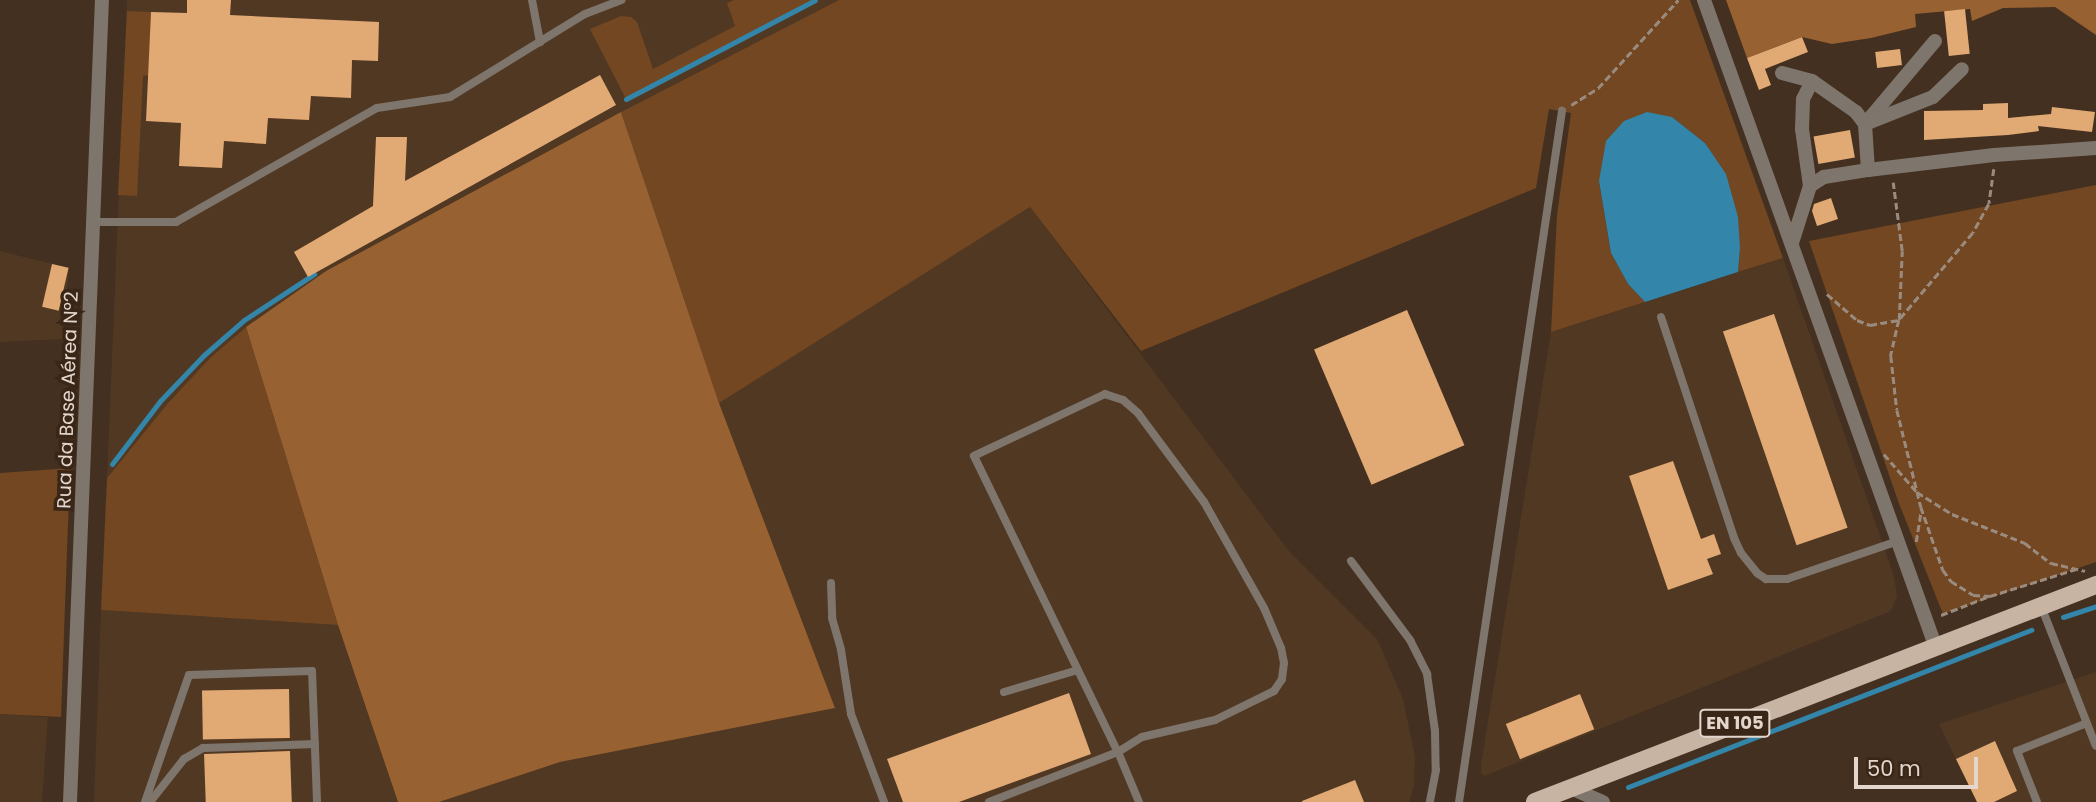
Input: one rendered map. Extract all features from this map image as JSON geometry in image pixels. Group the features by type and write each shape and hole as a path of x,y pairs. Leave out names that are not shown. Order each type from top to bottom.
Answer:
{"main road":[{"name":"EN 105","path":"1535,802 2040,605 2094,579"}],"street":[{"name":"Rua da Base Aérea Nº2","path":"70,802 102,0"},
{"path":"1705,0 1936,645"},
{"path":"1865,124 1935,41"},
{"path":"1865,124 1933,97 1962,69"},
{"path":"1782,73 1812,81 1856,112 1865,124 1868,170"},
{"path":"1792,243 1810,186 1802,129 1803,99 1812,81"},
{"path":"1810,186 1824,177 1890,166 2096,148"},
{"path":"1571,788 1603,802"}],"lane":[{"path":"532,0 540,42"},
{"path":"94,222 176,222 377,108 450,97 584,14 621,0"},
{"path":"1459,802 1562,111"},
{"path":"1661,317 1734,538 1741,553 1757,573 1766,579 1787,579 1898,541"},
{"path":"989,802 1118,752 1143,737 1215,720 1273,691 1282,679 1284,663 1264,608 1205,502 1138,414 1123,400 1105,394 974,456 1118,752 1139,802"},
{"path":"1351,561 1410,640 1427,674 1436,731 1436,770 1430,802"},
{"path":"831,583 832,618 841,650 851,714 884,802"},
{"path":"2040,605 2096,746"},
{"path":"1004,692 1078,670"},
{"path":"148,802 189,675 312,671 317,802"},
{"path":"2037,802 2017,751 2087,723"},
{"path":"148,802 184,759 203,748 315,744"}],"path":[{"path":"1562,111 1598,88 1678,0"},
{"path":"1802,272 1857,320 1870,325 1899,320 1919,293 1964,247 1978,226 1993,188 1994,155"},
{"path":"1890,166 1902,251 1899,320 1892,346 1891,374 1917,492 1938,557 1951,581 1973,595 1990,596"},
{"path":"1917,492 1952,514 2025,543 2051,563 2076,569 2094,579"},
{"path":"1915,547 1921,507"},
{"path":"1927,621 1990,596 2076,569"}],"shaded area":[{"path":"127,0 839,0 621,112 326,271 246,327 210,358 168,403 107,478"},
{"path":"734,0 815,0 626,99 590,29 621,16 631,17 637,22 653,69 735,26 727,3"},
{"path":"839,0 1690,0 1783,258 1738,272 1740,248 1725,174 1705,143 1672,117 1599,181 1611,253 1628,284 1645,302 1551,332 1557,215 1571,113 1549,109 1536,188 1141,351 1030,207 719,403 621,112"},
{"path":"1726,0 2096,0 2096,35 2055,7 2003,8 1972,21 1970,9 1915,14 1916,27 1871,38 1832,44 1802,37 1747,58"},
{"path":"127,11 151,12 149,75 143,76 137,196 118,195"},
{"path":"621,112 719,403 835,708 560,762 439,802 398,802 338,625 246,327 326,271"},
{"path":"2096,185 2096,562 1943,614 1898,501 1809,241"},
{"path":"1030,207 1288,550 1377,639 1403,699 1415,757 1414,786 1409,802 437,802 560,762 835,708 719,403"},
{"path":"0,251 69,268 63,339 0,342"},
{"path":"1783,258 1894,576 1897,596 1891,611 1484,776 1481,773 1481,765 1551,332"},
{"path":"246,327 338,625 101,610 107,478 168,403 210,358"},
{"path":"70,468 61,717 0,714 0,473"},
{"path":"101,610 338,625 398,802 94,802"},
{"path":"2096,672 2096,802 1977,802 1939,724"},
{"path":"0,714 48,717 42,802 0,802"}],"water":[{"path":"1647,112 1672,117 1705,143 1726,174 1738,217 1740,248 1738,272 1645,302 1628,284 1611,253 1599,181 1606,141 1624,121"}],"building":[{"path":"187,0 231,0 230,15 379,22 378,61 352,60 351,98 311,96 309,120 268,118 266,144 224,141 222,168 179,166 181,123 146,121 151,12 187,13"},
{"path":"1965,9 1970,54 1949,56 1944,11"},
{"path":"1802,37 1808,52 1765,69 1771,85 1759,90 1747,58"},
{"path":"1900,49 1902,65 1877,68 1875,52"},
{"path":"600,75 616,105 308,277 294,252 373,206 376,137 407,137 405,181"},
{"path":"2008,103 2008,118 2051,114 2052,107 2095,112 2092,132 2038,126 2039,131 2008,135 1924,140 1924,111 1983,110 1983,104"},
{"path":"1850,130 1855,158 1818,164 1814,136"},
{"path":"1831,198 1838,219 1817,226 1812,211 1814,204"},
{"path":"52,264 69,268 59,311 42,307"},
{"path":"1407,310 1464,445 1371,485 1314,349"},
{"path":"1774,314 1848,528 1797,545 1723,332"},
{"path":"1673,461 1701,539 1714,534 1721,554 1707,559 1713,574 1668,590 1629,476"},
{"path":"289,689 290,738 203,740 202,691"},
{"path":"1069,693 1091,754 959,802 903,802 887,759"},
{"path":"1580,694 1594,729 1520,759 1506,724"},
{"path":"1995,741 2017,791 1994,802 1977,802 1956,759"},
{"path":"290,751 292,802 206,802 204,754"},
{"path":"1355,780 1364,802 1302,802 1302,801"}],"waterway":[{"path":"626,99 815,0"},
{"path":"112,464 160,401 204,355 244,320 314,274"},
{"path":"2063,617 2096,606"},
{"path":"1628,787 2031,630"}]}
